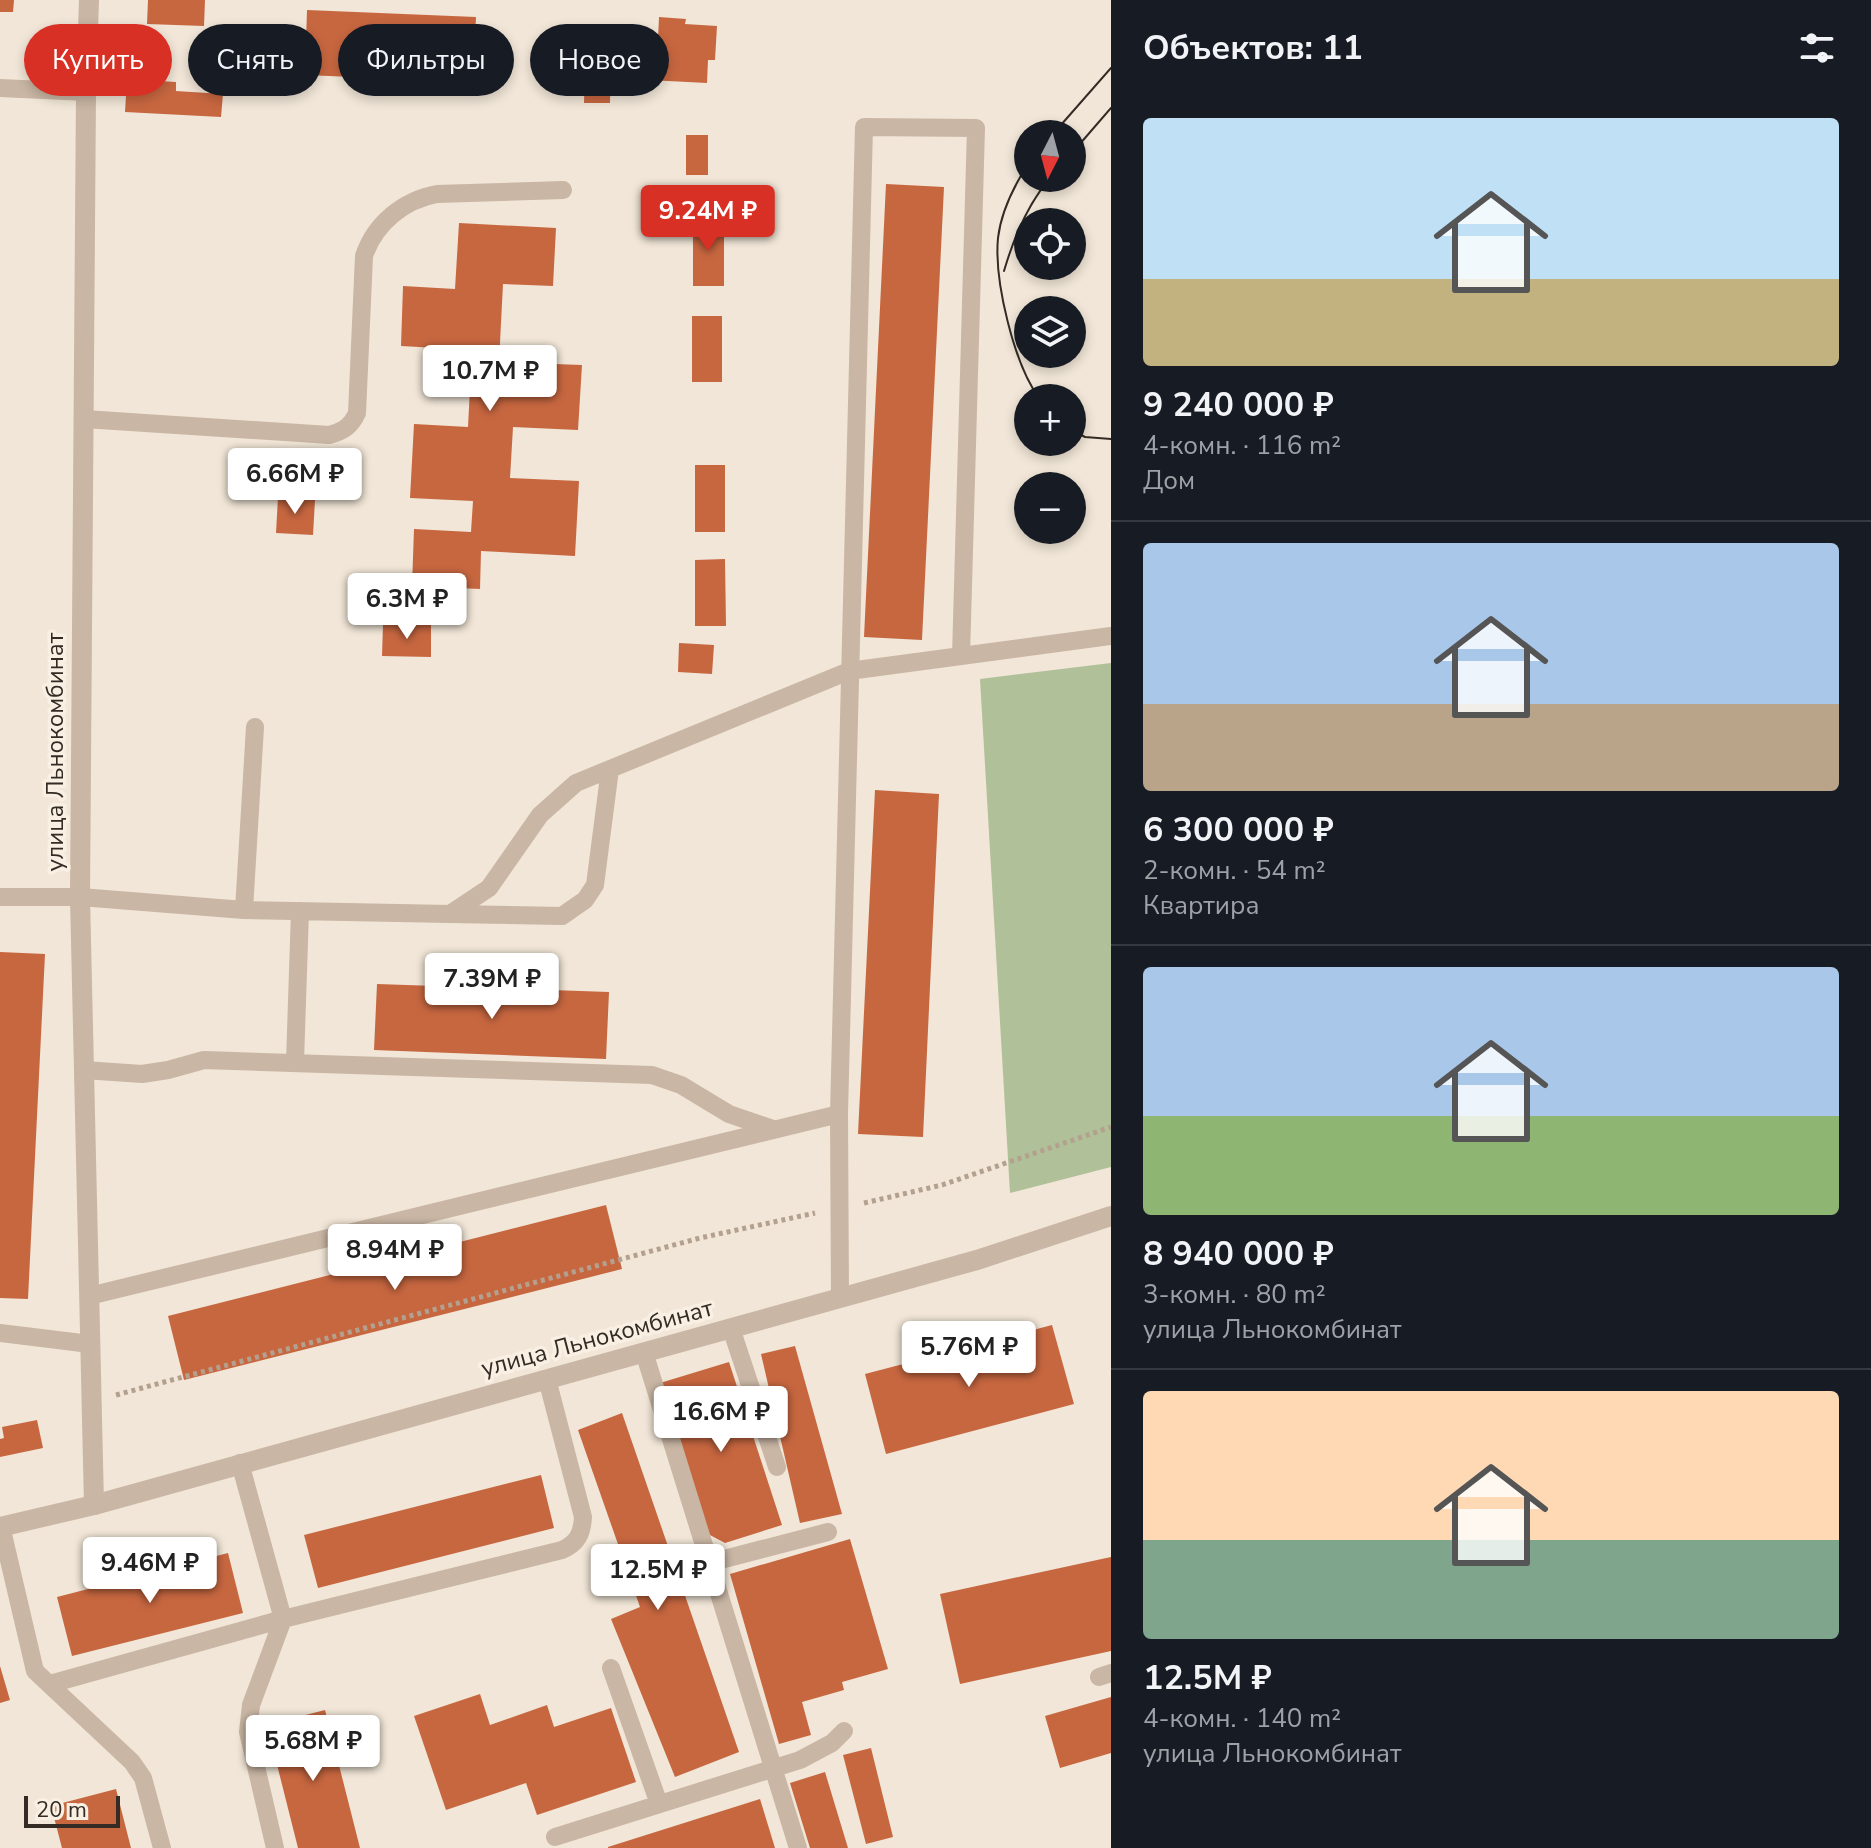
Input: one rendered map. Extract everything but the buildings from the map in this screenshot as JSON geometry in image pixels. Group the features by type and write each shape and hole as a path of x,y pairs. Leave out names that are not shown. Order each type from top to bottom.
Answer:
{"street":[{"name":"улица Льнокомбинат","path":"88,24 89,0"},
{"name":"улица Льнокомбинат","path":"86,96 80,897 94,1505"},
{"name":"улица Льнокомбинат","path":"0,1526 94,1505 977,1260 1111,1216"}],"lane":[{"path":"0,88 24,89"},
{"path":"840,1298 839,1114 864,127 976,128 961,656"},
{"path":"84,419 329,435 341,432 352,424 357,413 364,256 378,228 417,198 437,194 563,190"},
{"path":"450,914 489,888 540,815 576,783 849,671 1111,636"},
{"path":"244,910 255,727"},
{"path":"0,897 80,897 244,910 562,916 585,900 595,885 610,769"},
{"path":"295,1062 300,911"},
{"path":"84,1070 142,1074 204,1060 652,1075 681,1085 729,1114 773,1129"},
{"path":"89,1296 839,1114"},
{"path":"731,1328 777,1467"},
{"path":"0,1333 90,1344"},
{"path":"644,1352 798,1848"},
{"path":"50,1684 283,1619 562,1550 576,1542 582,1531 583,1517 547,1379"},
{"path":"240,1463 283,1619 251,1705 248,1732 275,1848"},
{"path":"0,1526 35,1671 132,1762 143,1778 150,1797 162,1848"},
{"path":"709,1563 828,1532"},
{"path":"611,1668 659,1804"},
{"path":"555,1837 800,1760 832,1743 844,1731"}],"path":[{"path":"92,1402 700,1238 942,1185 1111,1127"}],"green space":[{"path":"1111,663 1111,1167 1010,1193 980,679"}],"tram line":[{"path":"1065,120 1111,68"},
{"path":"1086,137 1111,108"},
{"path":"1014,188 998,238 999,276 1014,344 1031,384"},
{"path":"1004,271 1022,222 1040,192"},
{"path":"1086,437 1111,439"}]}
